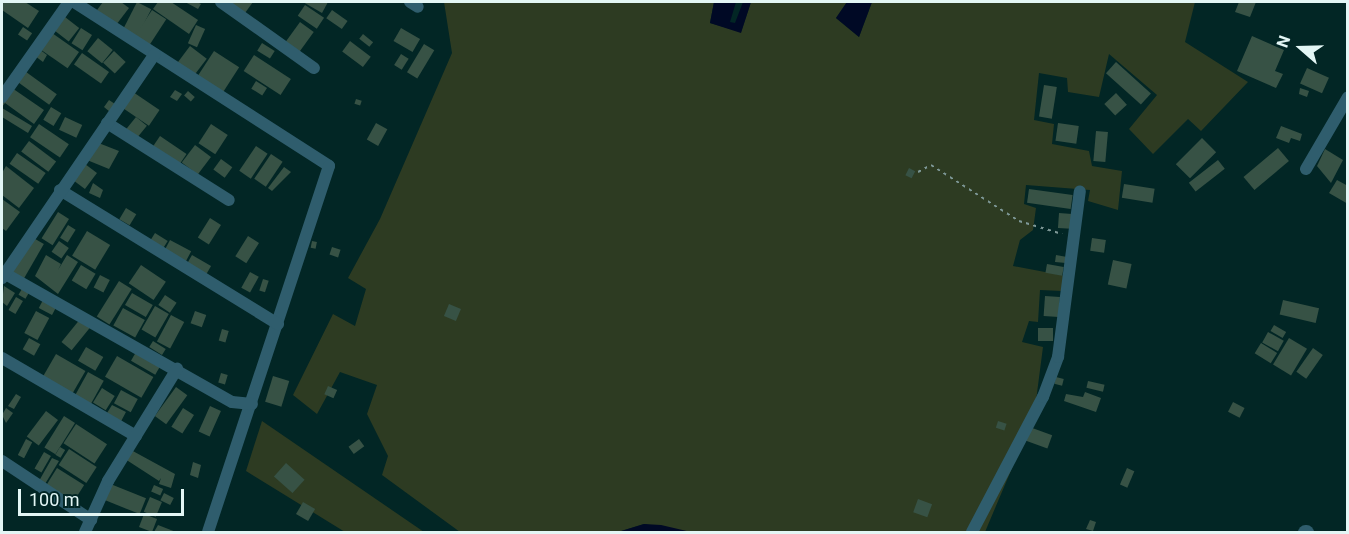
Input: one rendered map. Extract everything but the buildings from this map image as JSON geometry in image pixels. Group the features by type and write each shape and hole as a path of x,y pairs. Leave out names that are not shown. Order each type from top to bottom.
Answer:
{"street":[{"path":"2,98 69,2"},
{"path":"74,2 329,166 208,532"},
{"path":"221,2 314,68"},
{"path":"155,54 2,274 177,369 232,402 252,404"},
{"path":"1306,169 1347,97"},
{"path":"107,123 229,200"},
{"path":"60,190 278,324"},
{"path":"972,532 1043,397 1058,357 1080,191"},
{"path":"2,358 136,436"},
{"path":"85,532 108,481 177,369"},
{"path":"2,461 91,520"}],"path":[{"path":"918,172 931,165 1019,221 1041,230 1074,236"}],"green space":[{"path":"444,2 714,2 710,23 741,32 751,2 847,2 836,18 859,37 872,2 1195,2 1185,42 1248,82 1201,131 1188,119 1153,154 1129,129 1157,95 1109,54 1099,97 1068,92 1067,78 1039,73 1034,120 1054,124 1052,144 1089,151 1092,166 1122,171 1118,210 1088,201 1090,190 1026,185 1024,204 1036,208 1033,230 1020,240 1013,266 1066,276 1062,291 1040,290 1038,322 1029,321 1022,342 1043,347 1034,416 985,532 691,532 644,524 618,532 460,532 382,475 388,456 367,414 377,385 340,372 317,414 293,395 333,314 355,326 366,289 348,278 380,219 452,53"},
{"path":"262,421 424,532 345,532 246,471"}],"water":[{"path":"714,2 736,2 730,22 735,23 743,2 751,2 741,33 710,23"},
{"path":"847,2 872,2 859,37 836,18"},
{"path":"644,524 661,525 691,532 618,532"}]}
